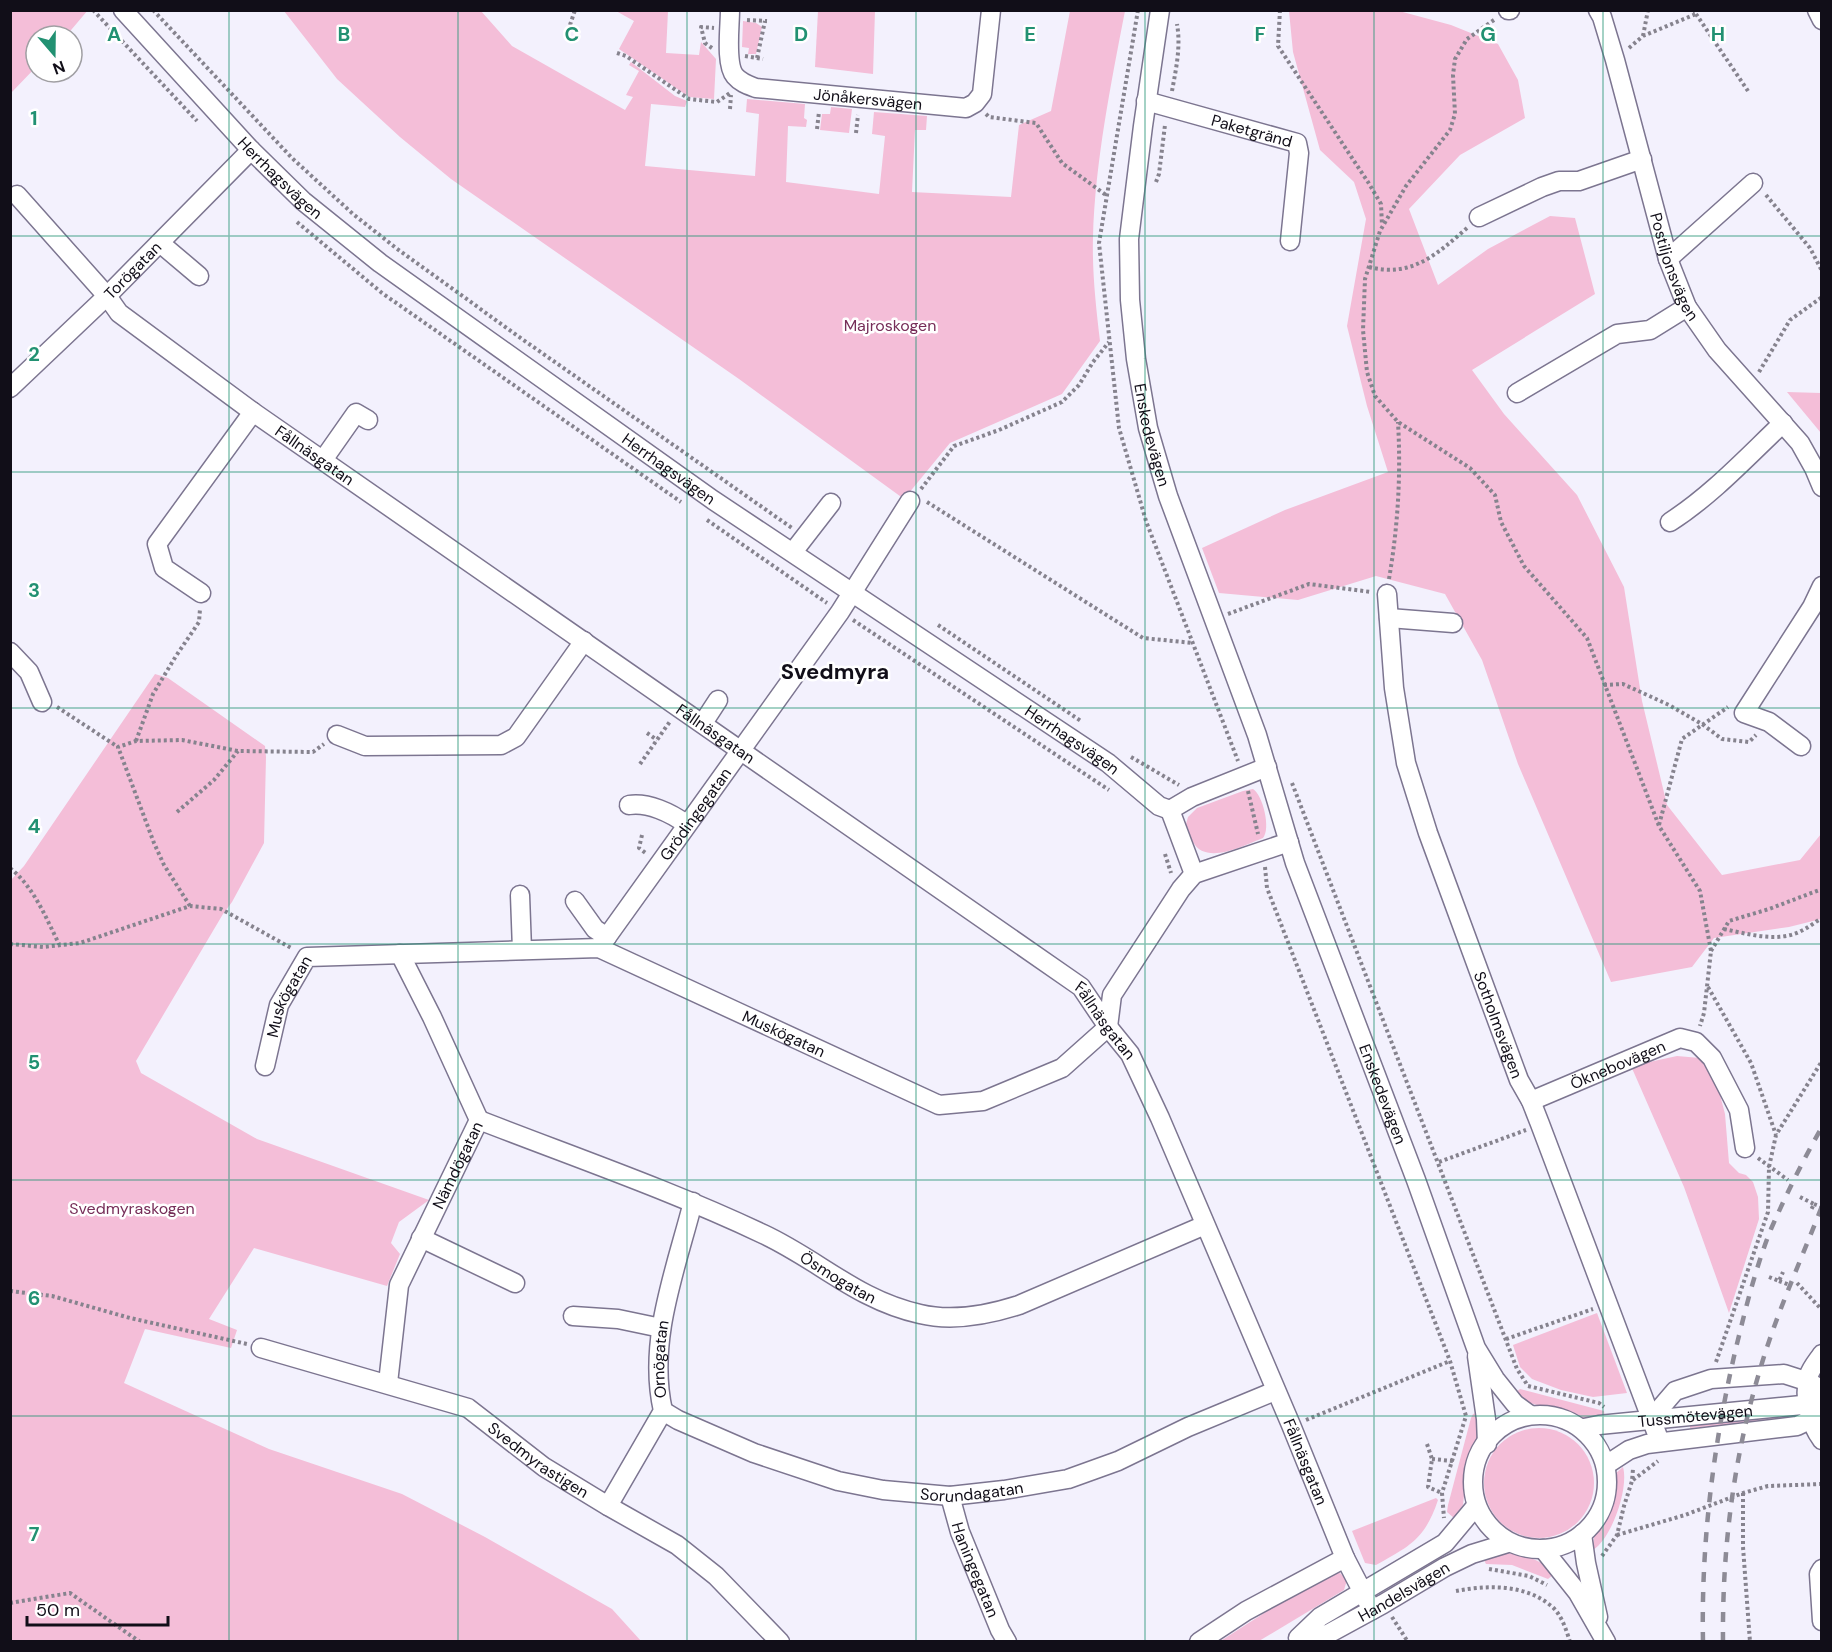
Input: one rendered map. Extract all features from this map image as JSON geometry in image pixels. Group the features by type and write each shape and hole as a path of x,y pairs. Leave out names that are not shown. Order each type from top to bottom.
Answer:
{"street":[{"name":"Herrhagsvägen","path":"123,10 251,150 303,201 380,263 713,500 1108,763 1159,806 1170,810"},
{"path":"975,103 982,94 991,10"},
{"name":"Postiljonsvägen","path":"1598,10 1615,60 1668,259 1687,308 1717,350 1800,443 1814,468 1821,487"},
{"path":"1817,10 1821,20"},
{"name":"Enskedevägen","path":"1168,14 1146,101 1129,248 1131,312 1136,359 1148,428 1168,496 1267,767 1294,863 1416,1180 1476,1348 1486,1419 1486,1444"},
{"path":"732,84 729,50 737,15"},
{"name":"Jönåkersvägen","path":"732,84 950,107 966,108 975,103"},
{"name":"Paketgränd","path":"1146,101 1297,142 1299,153 1290,242"},
{"name":"Torögatan","path":"10,388 107,296 251,150"},
{"path":"1479,217 1542,187 1559,181 1580,181 1642,159"},
{"path":"1668,259 1753,183"},
{"name":"Fållnäsgatan","path":"17,195 107,296 119,313 322,460 1082,987 1108,1027 1130,1054 1291,1425 1345,1558 1362,1592 1377,1607"},
{"path":"160,243 199,276"},
{"path":"1517,393 1617,334 1650,330 1687,308"},
{"path":"201,593 164,568 157,544 253,411"},
{"path":"322,460 356,413 368,420"},
{"path":"1670,522 1729,474 1783,423"},
{"name":"Grödingegatan","path":"603,942 740,748 840,612 913,498"},
{"path":"793,552 831,503"},
{"path":"1801,746 1769,722 1744,713 1812,607 1821,586"},
{"name":"Sotholmsvägen","path":"1387,594 1394,688 1406,764 1428,833 1519,1080 1540,1124 1606,1304 1660,1442"},
{"path":"1389,618 1453,623"},
{"path":"337,735 365,746 501,746 516,737 584,641"},
{"path":"10,652 29,672 42,702"},
{"path":"703,723 718,700"},
{"path":"1194,874 1170,810 1192,797 1267,767"},
{"path":"628,804 640,803 686,824"},
{"path":"1108,1027 1112,995 1181,889 1194,874 1289,842"},
{"path":"520,895 522,950"},
{"path":"575,901 603,942"},
{"name":"Muskögatan","path":"265,1066 279,1005 307,957 522,950 603,942 939,1105 983,1101 1062,1068 1108,1027"},
{"name":"Nämdögatan","path":"388,1383 399,1285 479,1120 432,1017 400,954"},
{"name":"Öknebovägen","path":"1531,1101 1680,1038 1695,1042"},
{"path":"1695,1042 1712,1058 1739,1110 1745,1148"},
{"name":"Ösmogatan","path":"479,1120 693,1202 766,1235 863,1294 922,1315 950,1317 994,1314 1205,1225"},
{"name":"Ornögatan","path":"608,1506 663,1411 659,1392 658,1353 661,1328 693,1202"},
{"path":"421,1238 515,1282"},
{"path":"573,1316 618,1319 661,1328"},
{"name":"Svedmyrastigen","path":"261,1348 468,1408 544,1467 678,1545 716,1576 780,1641"},
{"name":"Enskedevägen","path":"1476,1348 1495,1379 1515,1404 1530,1415"},
{"path":"1821,1354 1809,1375 1815,1386 1815,1410 1821,1440"},
{"path":"1651,1419 1676,1391 1711,1378 1784,1374 1815,1386"},
{"name":"Sorundagatan","path":"663,1411 678,1420 754,1453 838,1481 883,1490 950,1496 1068,1479 1118,1461 1188,1427 1275,1391"},
{"name":"Tussmötevägen","path":"1584,1428 1651,1419 1815,1410"},
{"name":"Tussmötevägen","path":"1606,1466 1629,1450 1660,1442 1797,1426 1815,1410"},
{"path":"1530,1415 1563,1419 1584,1428 1598,1447 1606,1466 1607,1490 1600,1514 1582,1534 1563,1545 1543,1549 1525,1548 1498,1537 1485,1523 1476,1506 1473,1488 1474,1470 1486,1444 1498,1429 1517,1418 1530,1415"},
{"name":"Haningegatan","path":"950,1496 960,1532 1000,1630 1007,1641"},
{"name":"Handelsvägen","path":"1297,1640 1320,1617 1445,1543 1476,1506"},
{"path":"1582,1534 1596,1611 1606,1641"},
{"name":"Handelsvägen","path":"1297,1640 1328,1634 1472,1554 1508,1543"},
{"path":"1543,1549 1578,1593 1606,1641"},
{"path":"1199,1641 1246,1611 1345,1558"},
{"path":"1821,1569 1819,1574 1821,1621"}],"path":[{"path":"93,10 201,125"},
{"path":"153,10 292,158 396,248 805,537"},
{"path":"570,25 575,10"},
{"path":"1280,10 1278,46 1381,204 1382,227"},
{"path":"1643,36 1648,10"},
{"path":"1509,11 1483,26 1467,39 1455,59 1453,75 1455,114 1450,130 1406,186 1382,227 1365,279 1363,330 1367,372 1375,396 1398,422 1470,468 1496,495 1501,522 1524,566 1587,638 1659,826 1700,891 1711,951 1704,1013 1695,1042"},
{"path":"1615,60 1643,36 1695,12 1748,91"},
{"path":"1153,190 1159,174 1179,37 1168,14"},
{"path":"737,15 766,21 757,58"},
{"path":"701,27 712,28"},
{"path":"616,53 626,56 691,99 717,102 732,84"},
{"path":"730,109 732,84"},
{"path":"691,99 691,106"},
{"path":"975,103 989,117 1036,123 1062,163 1106,195"},
{"path":"1772,200 1810,248 1821,271"},
{"path":"1369,267 1400,270 1415,265 1439,252 1479,217"},
{"path":"1758,374 1790,320 1821,297"},
{"path":"1109,342 1079,385 1062,402 999,430 954,446 913,498 1143,638 1193,643"},
{"path":"1227,614 1309,584 1387,594 1398,519 1400,477 1398,422"},
{"path":"136,741 153,694 199,622 201,593"},
{"path":"1223,604 1231,625"},
{"path":"933,622 1083,722"},
{"path":"1604,685 1623,684 1669,705 1702,724 1722,739 1749,742 1769,722"},
{"path":"42,702 62,710 118,747 154,843 164,865 190,906"},
{"path":"1659,826 1682,739 1732,704 1744,713"},
{"path":"640,764 680,707"},
{"path":"647,733 657,740"},
{"path":"118,747 136,741 182,740 238,752 313,752 337,735"},
{"path":"177,812 214,780 238,752"},
{"path":"1128,754 1180,785 1188,782"},
{"path":"1288,773 1517,1369 1528,1386 1599,1403 1611,1412"},
{"path":"1244,776 1262,851 1267,888 1450,1361 1466,1416 1442,1493 1443,1517"},
{"path":"10,868 19,875 38,903 59,944"},
{"path":"1711,951 1729,921 1769,909 1821,889"},
{"path":"10,944 43,947 80,943 190,906 221,909 307,957"},
{"path":"1724,929 1757,936 1779,937 1800,932 1821,918"},
{"path":"1708,986 1752,1063 1776,1135"},
{"path":"1712,1366 1718,1360 1759,1245 1768,1212 1769,1167 1776,1135 1821,1061"},
{"path":"1439,1162 1540,1124"},
{"path":"1769,1167 1788,1180"},
{"path":"1800,1197 1821,1207"},
{"path":"1811,1210 1814,1204"},
{"path":"1779,1281 1783,1272"},
{"path":"1769,1277 1790,1285"},
{"path":"1797,1283 1821,1310"},
{"path":"10,1291 52,1296 130,1318 261,1348"},
{"path":"1506,1340 1606,1304"},
{"path":"1291,1425 1450,1361"},
{"path":"1427,1444 1432,1459 1428,1487 1442,1493"},
{"path":"1432,1459 1453,1461"},
{"path":"1602,1557 1617,1535 1632,1481 1633,1465"},
{"path":"1617,1535 1685,1515 1768,1486 1821,1484"},
{"path":"1743,1493 1743,1547 1750,1641"},
{"path":"1485,1568 1529,1576 1552,1587"},
{"path":"1456,1591 1495,1586 1528,1593 1551,1605 1564,1624 1570,1641"},
{"path":"10,1603 70,1593 141,1641"},
{"path":"1377,1607 1408,1641"}],"green space":[{"path":"88,10 76,24 24,24 24,79 11,93 11,11"},
{"name":"Majroskogen","path":"284,11 481,11 512,46 625,110 633,97 626,95 639,71 629,65 631,62 675,96 687,101 685,107 651,104 645,166 755,176 759,114 746,112 747,99 805,104 806,127 788,126 786,182 879,194 885,136 872,134 874,112 927,116 926,130 915,130 912,192 1011,197 1019,125 1051,111 1070,11 1125,11 1104,123 1094,209 1093,263 1100,341 1062,394 950,443 904,499 739,379 451,179 400,137 337,79"},
{"path":"616,11 668,11 666,53 699,55 701,42 716,59 714,99 689,97 619,49 634,21"},
{"path":"818,11 875,11 873,74 815,67"},
{"path":"1289,11 1399,11 1451,25 1498,44 1518,80 1525,118 1460,155 1409,209 1438,285 1488,249 1550,216 1575,218 1595,294 1472,370 1504,414 1577,495 1624,587 1642,701 1667,805 1722,875 1800,860 1821,834 1821,919 1789,927 1714,938 1692,967 1611,982 1518,764 1482,660 1445,594 1376,576 1298,600 1219,593 1202,548 1285,510 1388,472 1367,406 1347,326 1366,219 1354,182 1320,150 1293,52"},
{"path":"743,21 756,23 762,27 756,54 748,54 749,48 742,47"},
{"path":"831,107 852,109 849,133 820,130 822,114 830,114"},
{"path":"1787,392 1821,393 1821,433"},
{"name":"Svedmyraskogen","path":"155,674 168,678 265,746 264,843 232,902 136,1061 141,1073 257,1139 429,1200 399,1222 391,1243 400,1254 387,1286 254,1248 209,1319 237,1330 231,1348 145,1329 124,1383 269,1449 402,1494 485,1537 612,1609 641,1641 11,1641 11,880 24,866"},
{"path":"1253,789 1257,792 1265,812 1266,827 1263,838 1226,852 1207,852 1199,849 1193,842 1186,824 1188,817 1197,808"},
{"path":"1677,1056 1700,1058 1707,1066 1719,1091 1725,1114 1729,1163 1753,1182 1758,1197 1759,1219 1729,1313 1684,1187 1631,1066"},
{"path":"1597,1313 1627,1393 1593,1397 1561,1390 1532,1379 1520,1367 1513,1345"},
{"path":"1520,1389 1604,1411 1605,1417 1582,1420 1575,1418 1530,1403 1516,1392"},
{"path":"1479,1412 1479,1435 1468,1455 1463,1505 1454,1518 1447,1512 1448,1505 1471,1418 1473,1414"},
{"path":"1785,1414 1785,1418 1780,1420 1690,1428 1690,1423"},
{"path":"1539,1428 1560,1432 1578,1444 1590,1462 1594,1483 1590,1504 1578,1522 1560,1534 1539,1538 1518,1534 1500,1522 1488,1504 1484,1483 1488,1462 1500,1444 1518,1432"},
{"path":"1623,1467 1624,1487 1617,1512 1607,1535 1593,1550 1594,1537 1613,1494 1616,1473"},
{"path":"1436,1498 1438,1500 1428,1524 1415,1540 1376,1565 1365,1563 1352,1531"},
{"path":"1498,1552 1521,1555 1536,1560 1549,1569 1553,1575 1548,1579 1512,1565 1486,1564 1481,1554"},
{"path":"1340,1573 1347,1580 1344,1590 1259,1641 1219,1642 1280,1603 1332,1574"}],"railway":[{"path":"1703,1642 1706,1532 1720,1424 1735,1352 1765,1244 1795,1178 1822,1127"},
{"path":"1723,1642 1728,1536 1744,1432 1768,1343 1822,1206"}],"district":[{"name":"Svedmyra","path":"835,671"}]}
